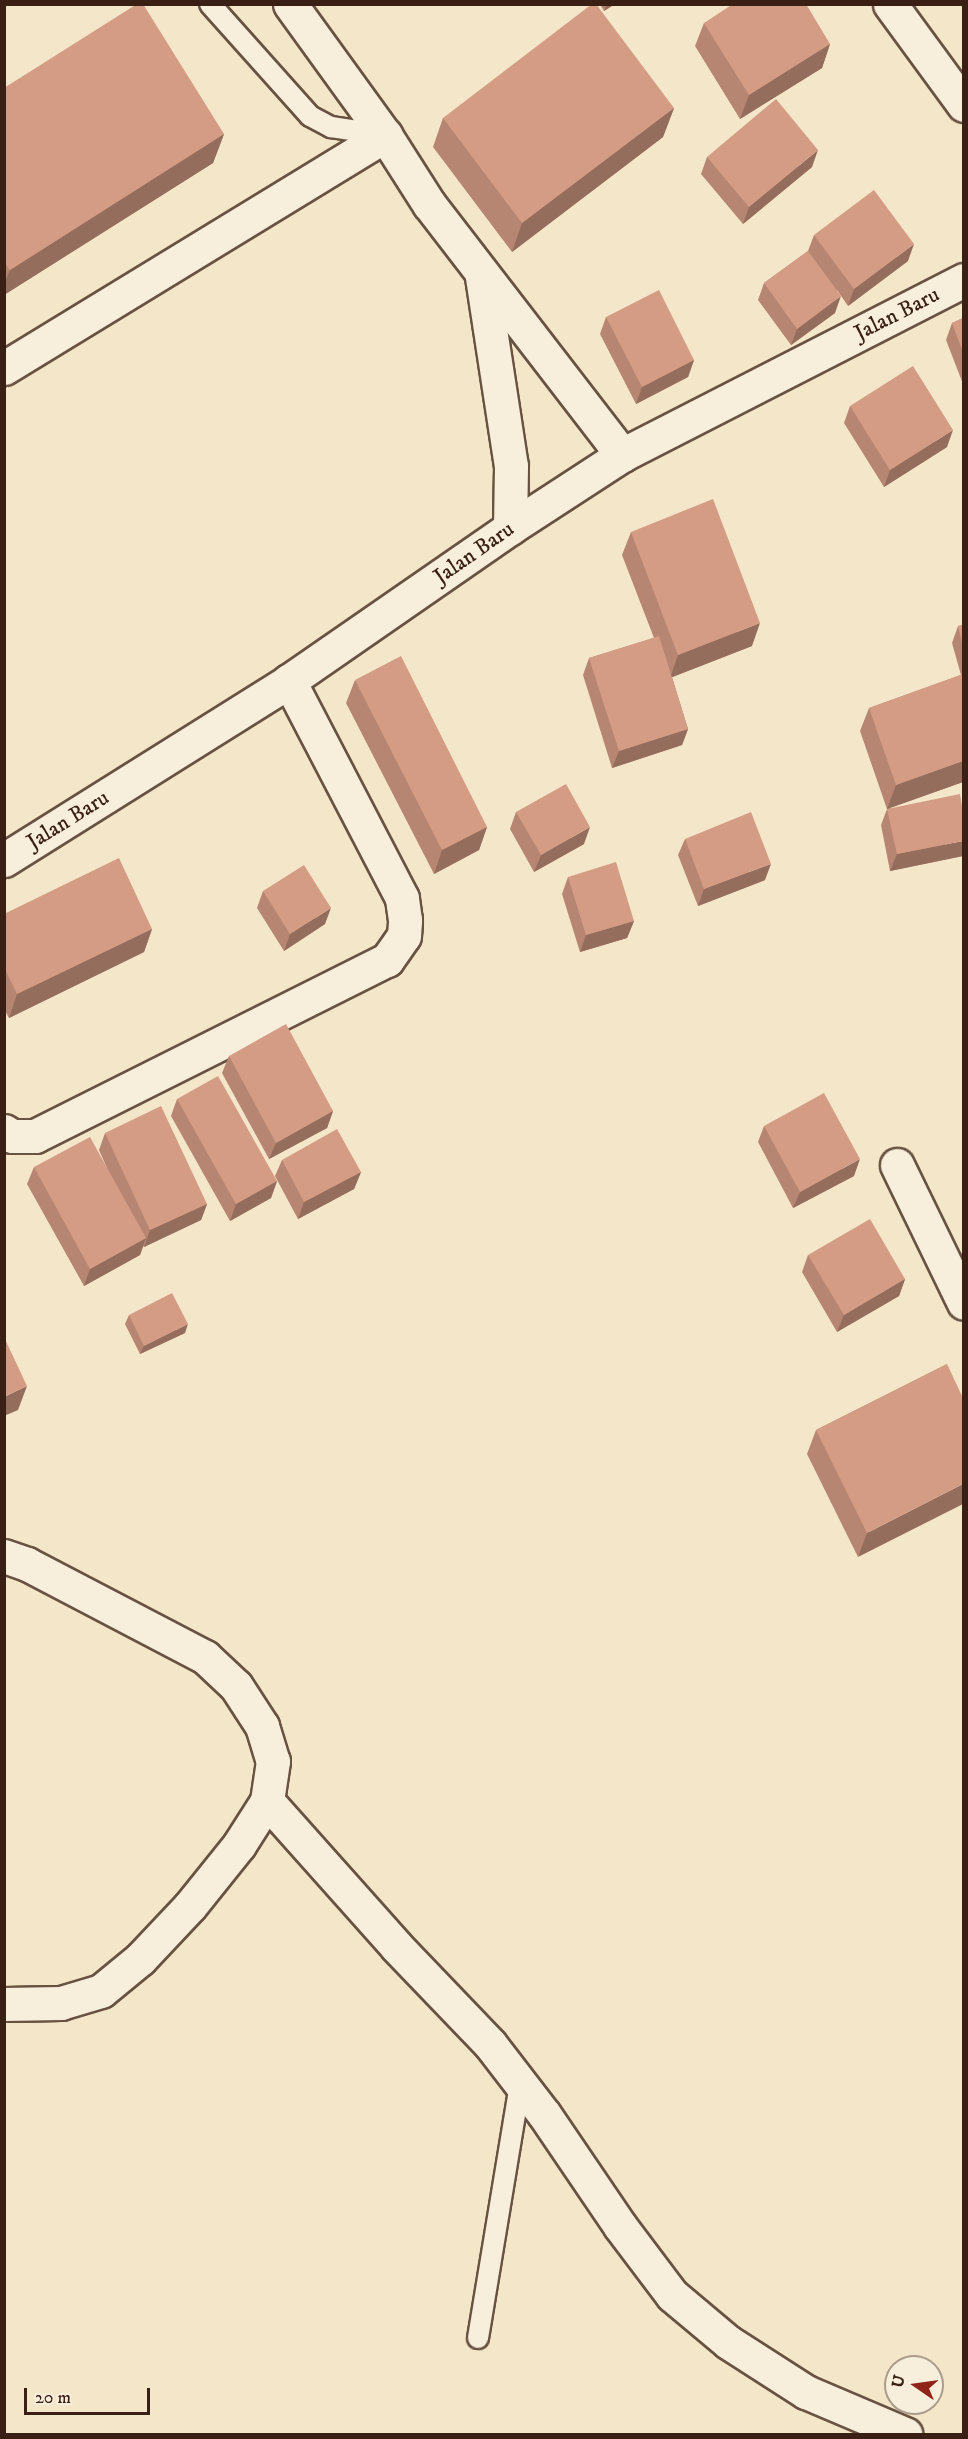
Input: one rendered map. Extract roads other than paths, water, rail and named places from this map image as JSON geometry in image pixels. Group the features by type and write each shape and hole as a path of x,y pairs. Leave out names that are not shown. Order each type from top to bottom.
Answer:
{"street":[{"path":"290,4 385,135 429,204 622,455"},
{"path":"890,4 963,105"},
{"path":"4,368 385,135"},
{"path":"482,275 510,455 510,528"},
{"name":"Jalan Baru","path":"4,860 289,681 510,528 622,455 963,280"},
{"path":"4,1131 12,1136 35,1136 387,960 404,936 405,920 402,898 289,681"},
{"path":"897,1165 963,1303"},
{"path":"4,1557 27,1564 205,1657 236,1686 262,1726 273,1761 267,1801 239,1845 190,1906 140,1959 101,1991 61,2002 4,2004"},
{"path":"267,1801 396,1947 490,2044 544,2114 620,2226 672,2295 728,2342 806,2392 905,2434"}],"lane":[{"path":"210,4 310,116 331,127 385,135"},
{"path":"478,2338 520,2085"}]}
